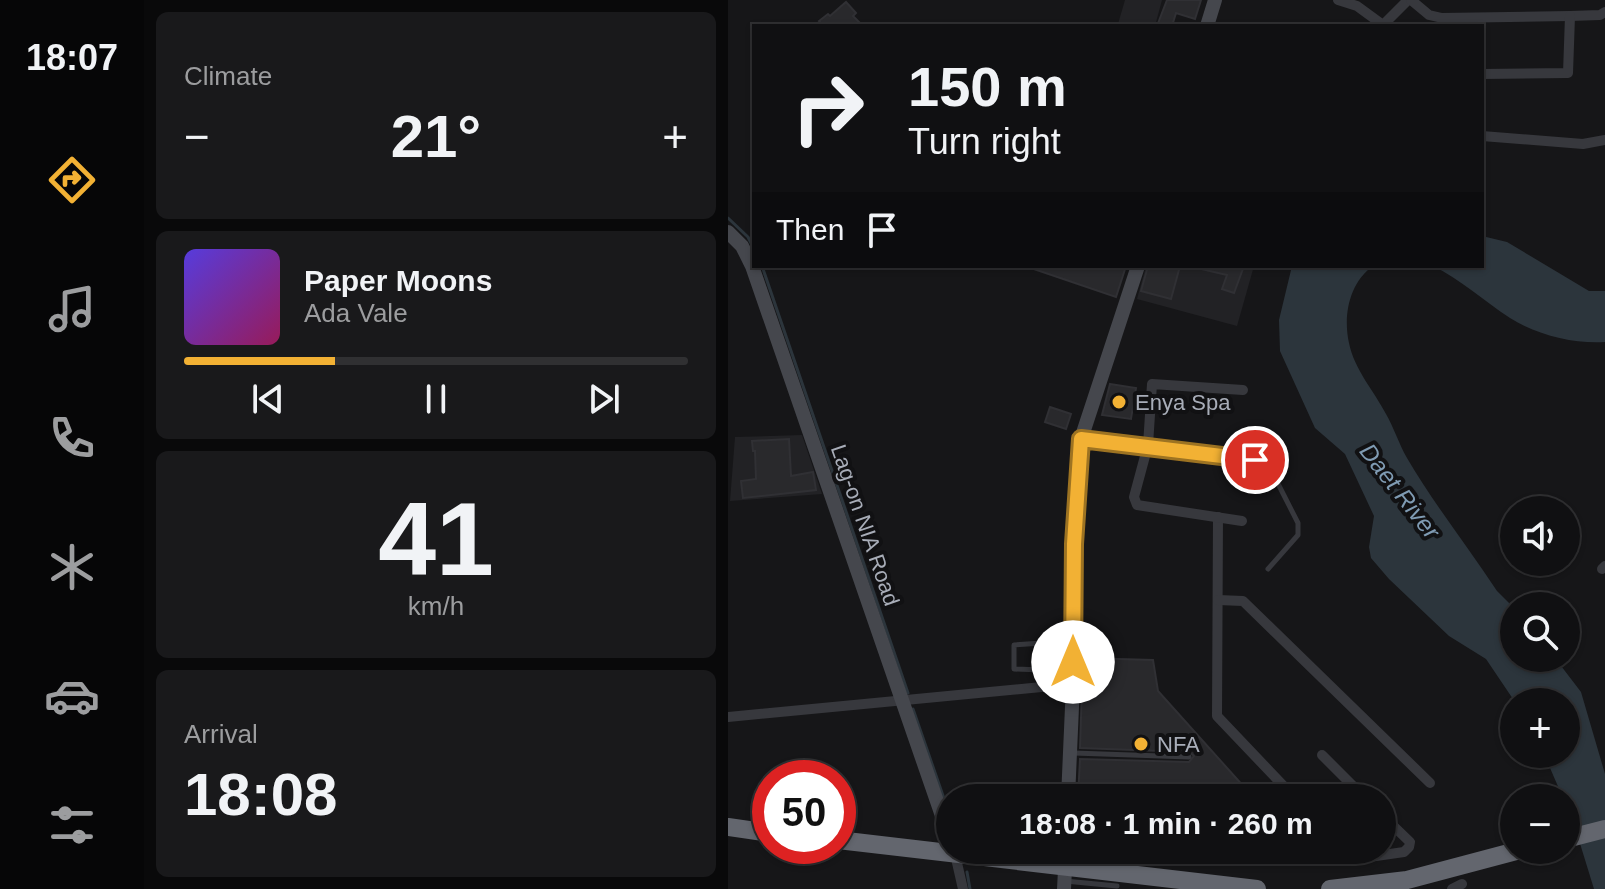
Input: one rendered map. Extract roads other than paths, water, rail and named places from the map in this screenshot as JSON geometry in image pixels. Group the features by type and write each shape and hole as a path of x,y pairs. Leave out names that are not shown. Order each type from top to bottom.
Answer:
{"highway":[{"path":"728,827 752,830"},
{"path":"1580,835 1605,829"},
{"path":"856,841 936,847"},
{"path":"1330,889 1407,880 1500,855"},
{"path":"1028,864 1117,883 1257,889"}],"street":[{"path":"1208,24 1215,0"},
{"path":"1338,0 1357,6 1380,24"},
{"path":"1384,24 1410,0 1429,15 1442,18 1600,15 1605,12"},
{"path":"1484,74 1568,73 1570,16"},
{"path":"1484,136 1583,144 1605,140"},
{"name":"Lag-on NIA Road","path":"728,232 742,246 752,266"},
{"name":"Lag-on NIA Road","path":"753,268 936,798"},
{"path":"1069,784 1074,544 1081,439 1137,268"},
{"path":"1242,521 1137,505 1134,497 1148,445 1152,384 1243,390"},
{"path":"1081,439 1148,445"},
{"path":"1218,517 1217,716 1282,784"},
{"path":"1218,600 1243,601 1430,783"},
{"path":"728,717 1073,684"},
{"path":"1322,755 1351,784"},
{"path":"1396,828 1410,842 1404,852 1396,853"},
{"path":"957,864 963,889"}],"lane":[{"path":"1148,445 1255,460 1269,466 1298,523 1298,535 1268,569"},
{"path":"1047,643 1047,667 1042,670 1014,669 1014,645 1073,641"},
{"path":"1070,753 1189,757"},
{"path":"1065,872 1082,886 1117,883"}],"water":[{"path":"1484,236 1507,242 1589,291 1605,291 1605,342 1568,340 1532,329 1510,318 1437,268 1484,268"},
{"name":"Daet River","path":"1292,268 1371,268 1358,281 1350,301 1347,333 1352,353 1417,475 1500,594 1500,672 1566,672 1578,688 1506,688 1486,659 1449,636 1389,579 1371,558 1369,547 1374,516 1345,454 1315,428 1280,351 1279,320"},
{"path":"1580,691 1605,774 1605,889 1594,889 1580,844 1580,784 1557,784 1550,768 1580,768"}],"waterway":[{"path":"728,218 752,245"},
{"path":"763,268 908,693"},
{"path":"913,709 939,784"},
{"path":"967,872 970,889"}],"place":[{"name":"Enya Spa","path":"1119,402"},
{"name":"NFA","path":"1141,744"}]}
